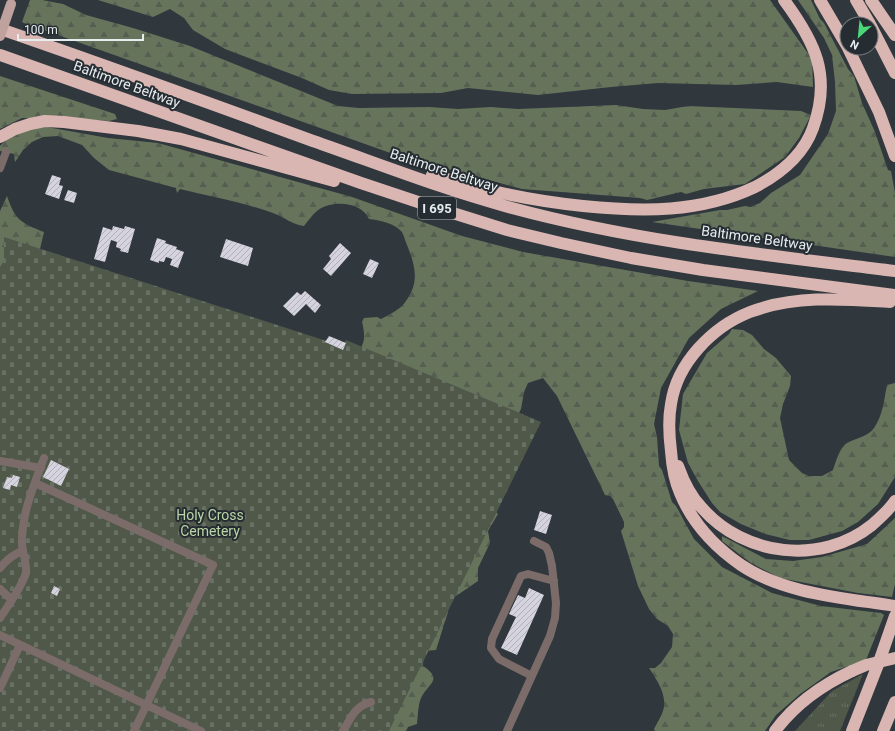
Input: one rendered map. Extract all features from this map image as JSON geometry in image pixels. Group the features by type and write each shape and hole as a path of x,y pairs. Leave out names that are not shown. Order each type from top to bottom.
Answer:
{"highway":[{"path":"368,161 502,193 560,203 596,207 641,210 684,208 725,199 744,192 784,170 795,158 811,134 821,100 819,68 815,53 809,38 784,0"},
{"path":"820,0 839,33"},
{"path":"856,0 865,16"},
{"path":"871,0 895,35"},
{"path":"0,24 46,45"},
{"name":"Baltimore Beltway","path":"0,29 368,161 452,190 511,208 634,235 699,246 891,271"},
{"path":"879,42 895,73"},
{"name":"Baltimore Beltway","path":"0,55 424,204 507,230 631,258 893,299"},
{"path":"851,56 879,112 895,156"},
{"path":"0,137 15,129 45,121 138,131 194,142 306,174 424,204"},
{"path":"893,299 814,299 792,301 749,312 731,321 716,331 701,345 683,371 675,388 671,403 669,438 673,474 680,493 689,510 711,539 741,565 773,582 816,593 895,606"},
{"path":"669,438 680,472 690,492 701,508 717,523 730,532 766,548 786,551 807,551 827,548 844,542 861,533 880,518 895,501"},
{"path":"852,731 895,616"},
{"path":"775,731 796,707 831,681 852,670 895,658"},
{"path":"883,731 895,702"}],"main road":[{"path":"0,36 12,4"}],"lane":[{"path":"0,168 6,152"},
{"path":"0,618 12,600 26,573 26,565 22,551 23,522 44,458"},
{"path":"0,461 41,468"},
{"path":"35,483 213,565 134,731"},
{"path":"507,731 550,636 555,618 556,603 554,581 549,553 546,547 534,541"},
{"path":"0,568 13,555 22,551"},
{"path":"532,676 499,659 491,648 492,639 521,576 528,574 554,581"},
{"path":"0,589 12,600"},
{"path":"0,635 201,731"},
{"path":"0,688 20,644"},
{"path":"343,731 357,709 363,704 371,702"}],"green space":[{"path":"30,0 42,0 63,4 86,15 190,46 338,106 359,108 429,107 458,109 491,107 518,109 616,105 643,109 665,110 688,106 801,111 811,115 799,138 785,157 745,184 704,189 686,194 681,192 647,200 640,198 522,189 396,155 24,23 22,22"},
{"path":"98,0 770,0 807,52 812,56 813,87 777,82 736,85 658,83 538,95 468,88 441,93 352,94 329,90 302,78 225,49 193,30 184,18 170,9 153,17"},
{"path":"798,0 811,0 839,52 839,56 841,56 848,69 854,76 862,103 875,132 888,170 891,171 895,193 895,257 652,222 745,206 750,207 760,203 771,193 800,175 828,134 836,111 832,55 824,38"},
{"path":"0,76 115,114 117,119 109,121 66,118 22,118 0,129"},
{"path":"47,127 108,138 158,143 352,197 462,236 523,252 688,281 758,291 721,309 689,338 661,388 654,424 657,437 659,466 662,470 672,502 676,506 694,539 722,567 772,593 821,606 881,613 884,615 866,660 831,672 800,694 776,715 765,731 655,731 654,729 663,711 664,700 661,688 649,668 655,668 661,663 672,647 673,634 668,626 657,619 649,609 638,586 621,531 624,527 624,522 613,499 610,496 605,495 557,396 543,378 528,383 524,392 521,409 515,421 495,511 498,514 488,531 490,543 478,568 478,581 443,605 448,612 436,650 424,651 423,666 433,675 433,678 432,682 421,698 417,724 408,727 406,731 378,731 0,360 0,211 7,196 16,216 20,220 44,232 39,253 353,362 364,339 362,322 364,318 377,317 381,319 395,312 406,301 413,287 415,280 414,266 403,234 398,228 382,221 369,219 365,213 359,209 345,204 323,207 310,218 304,226 262,209 239,203 180,189 177,193 176,188 109,170 94,158 82,145 58,136 43,137 32,142 23,150 15,162 14,154 0,151 0,146 11,135 32,128"},
{"name":"Holy Cross Cemetery","path":"4,237 342,346 346,340 541,422 389,731 0,731 0,267 4,261"},
{"path":"732,329 743,330 752,335 764,349 776,358 791,376 790,386 783,404 780,418 789,460 802,473 809,476 822,476 833,470 838,455 844,445 872,431 881,413 887,385 895,383 895,477 878,504 858,522 842,531 809,540 790,540 765,534 741,524 720,512 712,503 688,463 679,430 683,394 707,353 729,334"},
{"path":"895,518 895,584 892,597 858,593 780,578 751,563 722,541 722,536 766,559 793,561 822,557 867,544"},
{"path":"863,674 840,731 795,731 832,691"}],"building":[{"path":"52,175 61,178 59,185 63,186 59,199 45,194"},
{"path":"68,190 77,193 74,203 64,200"},
{"path":"113,226 124,229 125,226 135,229 128,253 120,251 121,249 116,247 117,242 111,240 105,262 94,259 103,227 112,230"},
{"path":"157,238 166,241 165,243 177,247 176,249 184,252 178,268 170,265 172,259 166,257 164,262 159,261 159,263 150,260"},
{"path":"226,239 253,248 248,266 220,257"},
{"path":"340,243 351,253 331,276 323,269 331,259 329,256"},
{"path":"370,259 379,263 372,278 363,274"},
{"path":"305,291 321,305 315,313 306,304 294,316 283,306 297,292 301,295"},
{"path":"329,336 346,343 343,350 325,342"},
{"path":"51,460 69,469 61,486 43,477"},
{"path":"13,475 20,477 17,487 11,485 10,490 3,488 7,477 12,478"},
{"path":"540,511 552,515 546,534 534,530"},
{"path":"54,586 60,589 57,596 51,593"},
{"path":"529,588 544,595 517,655 501,648 516,617 509,614 518,595 525,598"}]}
